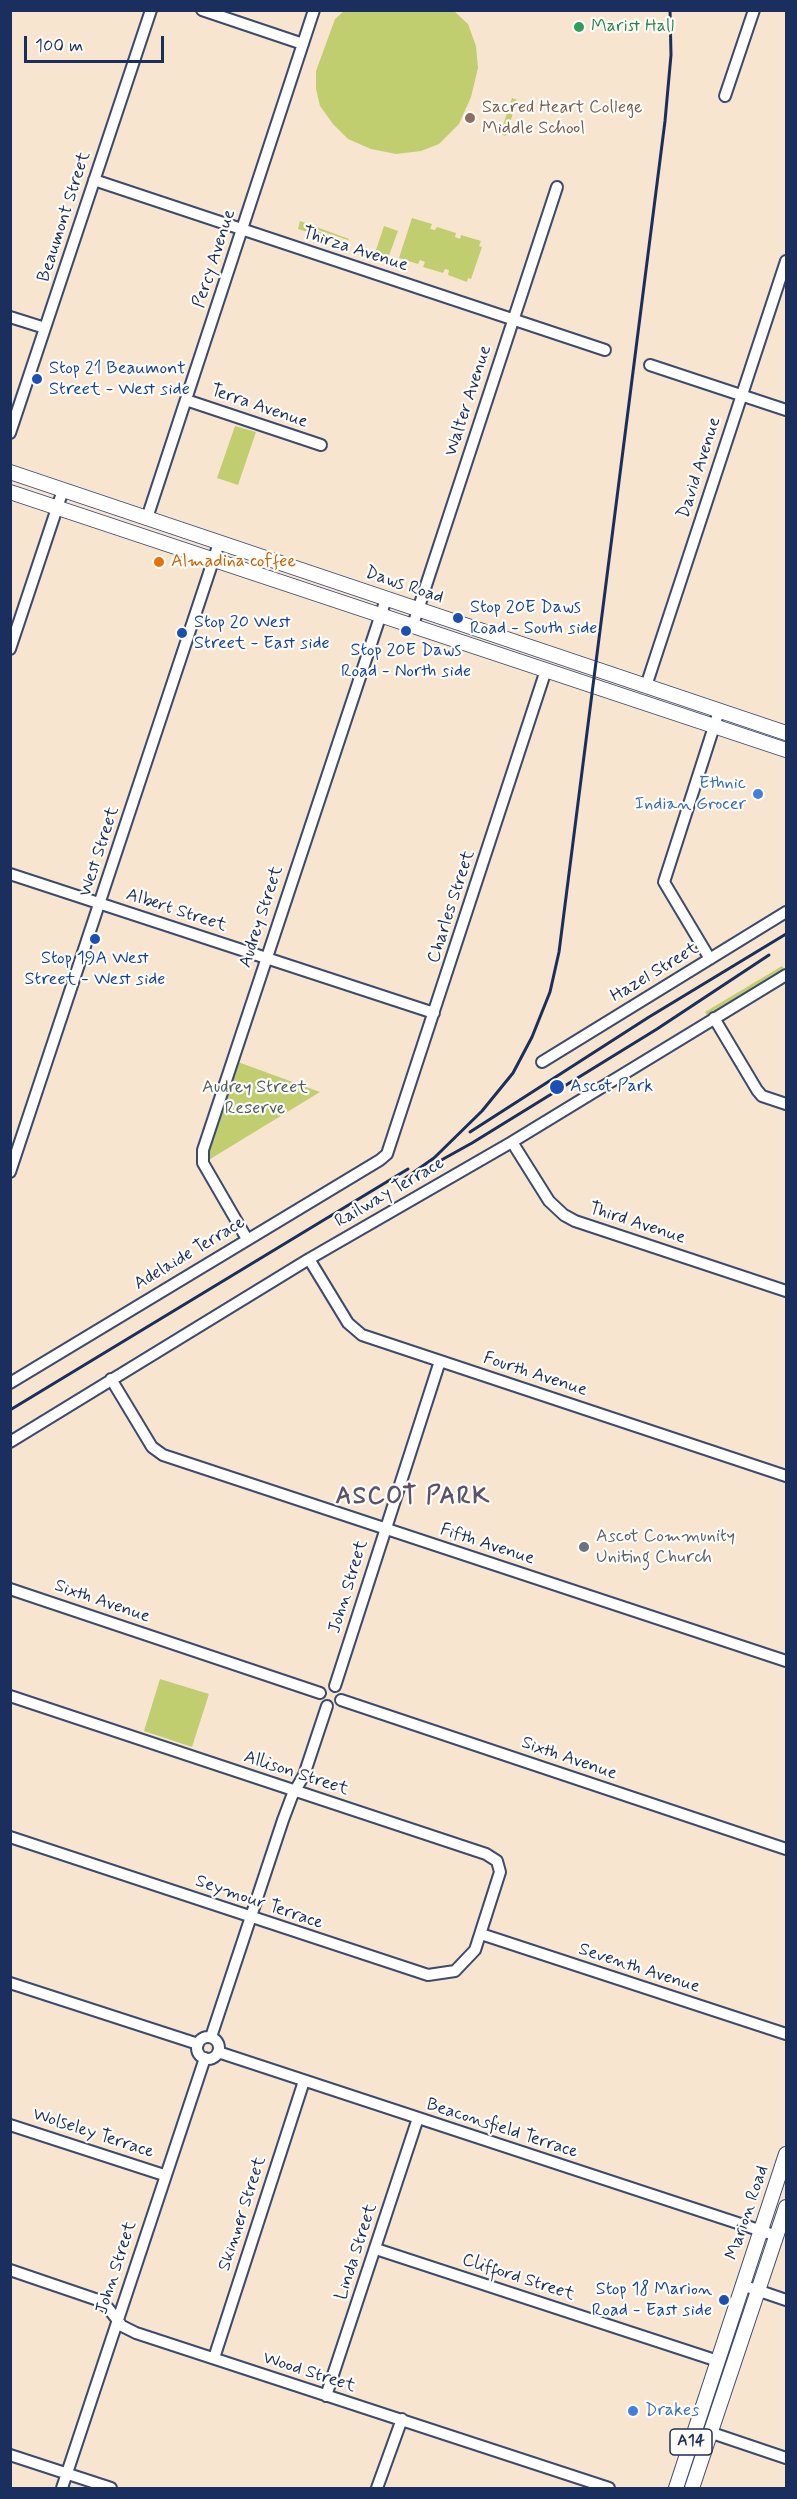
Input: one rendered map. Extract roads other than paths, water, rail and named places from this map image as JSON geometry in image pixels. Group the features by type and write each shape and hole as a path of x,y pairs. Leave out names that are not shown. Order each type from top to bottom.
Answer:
{"main road":[{"name":"Daws Road","path":"10,472 786,733"},
{"name":"Daws Road","path":"10,492 786,750"},
{"name":"Marion Road","path":"676,2488 786,2154"},
{"name":"Marion Road","path":"692,2488 786,2207"},
{"path":"718,2361 727,2381"}],"street":[{"name":"Beaumont Street","path":"10,433 151,10"},
{"path":"201,10 303,44"},
{"name":"Percy Avenue","path":"147,518 314,10"},
{"path":"725,96 754,10"},
{"name":"Thirza Avenue","path":"94,180 605,350"},
{"name":"Walter Avenue","path":"413,625 557,187"},
{"name":"David Avenue","path":"646,686 786,261"},
{"path":"10,317 45,328"},
{"path":"650,365 786,410"},
{"name":"Terra Avenue","path":"186,400 321,445"},
{"path":"10,649 63,490"},
{"name":"West Street","path":"10,1172 219,543"},
{"name":"Audrey Street","path":"247,1239 203,1163 203,1150 386,599"},
{"name":"Charles Street","path":"387,1154 546,670"},
{"path":"710,959 664,882 719,711"},
{"name":"Albert Street","path":"10,874 434,1013"},
{"name":"Hazel Street","path":"542,1062 786,912"},
{"name":"Railway Terrace","path":"10,1442 309,1259 513,1142 786,975"},
{"path":"714,1018 756,1090 762,1096 786,1104"},
{"name":"Third Avenue","path":"513,1142 549,1201 564,1215 575,1221 786,1291"},
{"name":"Adelaide Terrace","path":"12,1379 387,1154"},
{"name":"Fourth Avenue","path":"309,1259 348,1323 362,1335 786,1476"},
{"name":"John Street","path":"335,1686 384,1528 440,1361"},
{"name":"Fifth Avenue","path":"111,1379 152,1447 163,1455 786,1661"},
{"name":"Sixth Avenue","path":"10,1589 320,1693"},
{"path":"326,1686 335,1686 340,1691 340,1700 336,1705 327,1706 321,1700 320,1693 326,1686"},
{"name":"Allison Street","path":"10,1696 493,1856 500,1872 481,1934"},
{"name":"Sixth Avenue","path":"340,1700 786,1849"},
{"path":"211,2037 283,1820 304,1775 327,1706"},
{"name":"Seymour Terrace","path":"10,1837 428,1975 455,1971 475,1950 481,1934"},
{"name":"Seventh Avenue","path":"481,1934 786,2034"},
{"path":"10,1983 198,2044"},
{"path":"211,2037 218,2043 218,2052 213,2057 205,2058 199,2052 198,2044 204,2038 211,2037"},
{"name":"Beaconsfield Terrace","path":"218,2052 777,2236"},
{"name":"John Street","path":"62,2488 164,2175 205,2058"},
{"name":"Skinner Street","path":"214,2358 304,2081"},
{"name":"Linda Street","path":"326,2396 418,2118"},
{"name":"Wolseley Terrace","path":"10,2125 164,2175"},
{"name":"Clifford Street","path":"376,2249 718,2361"},
{"name":"Wood Street","path":"10,2270 98,2300 105,2304 122,2326 136,2333 609,2488"},
{"path":"742,2285 786,2300"},
{"path":"377,2488 402,2419"},
{"path":"709,2432 786,2458"},
{"path":"10,2456 111,2488"}],"railway":[{"path":"404,1179 434,1158 482,1111 513,1073 532,1037 550,992 559,952 665,121 671,55 670,10"},
{"path":"470,1132 649,1017 786,934"},
{"path":"436,1163 657,1029 769,955"},
{"path":"10,1410 408,1169"}],"place":[{"name":"Marist Hall","path":"579,27"},
{"name":"Sacred Heart College Middle School","path":"470,118"},
{"name":"Stop 21 Beaumont Street - West side","path":"37,379"},
{"name":"Almadina coffee","path":"159,562"},
{"name":"Stop 20E Daws Road - South side","path":"458,618"},
{"name":"Stop 20E Daws Road - North side","path":"406,631"},
{"name":"Stop 20 West Street - East side","path":"182,633"},
{"name":"Ethnic Indian Grocer","path":"758,794"},
{"name":"Stop 19A West Street - West side","path":"95,939"},
{"name":"Ascot Park","path":"557,1087"},
{"name":"Ascot Community Uniting Church","path":"584,1547"},
{"name":"Stop 18 Marion Road - East side","path":"724,2300"},
{"name":"Drakes","path":"633,2411"}],"district":[{"name":"ASCOT PARK","path":"413,1498"}],"park label":[{"name":"Audrey Street Reserve","path":"255,1098"}]}
